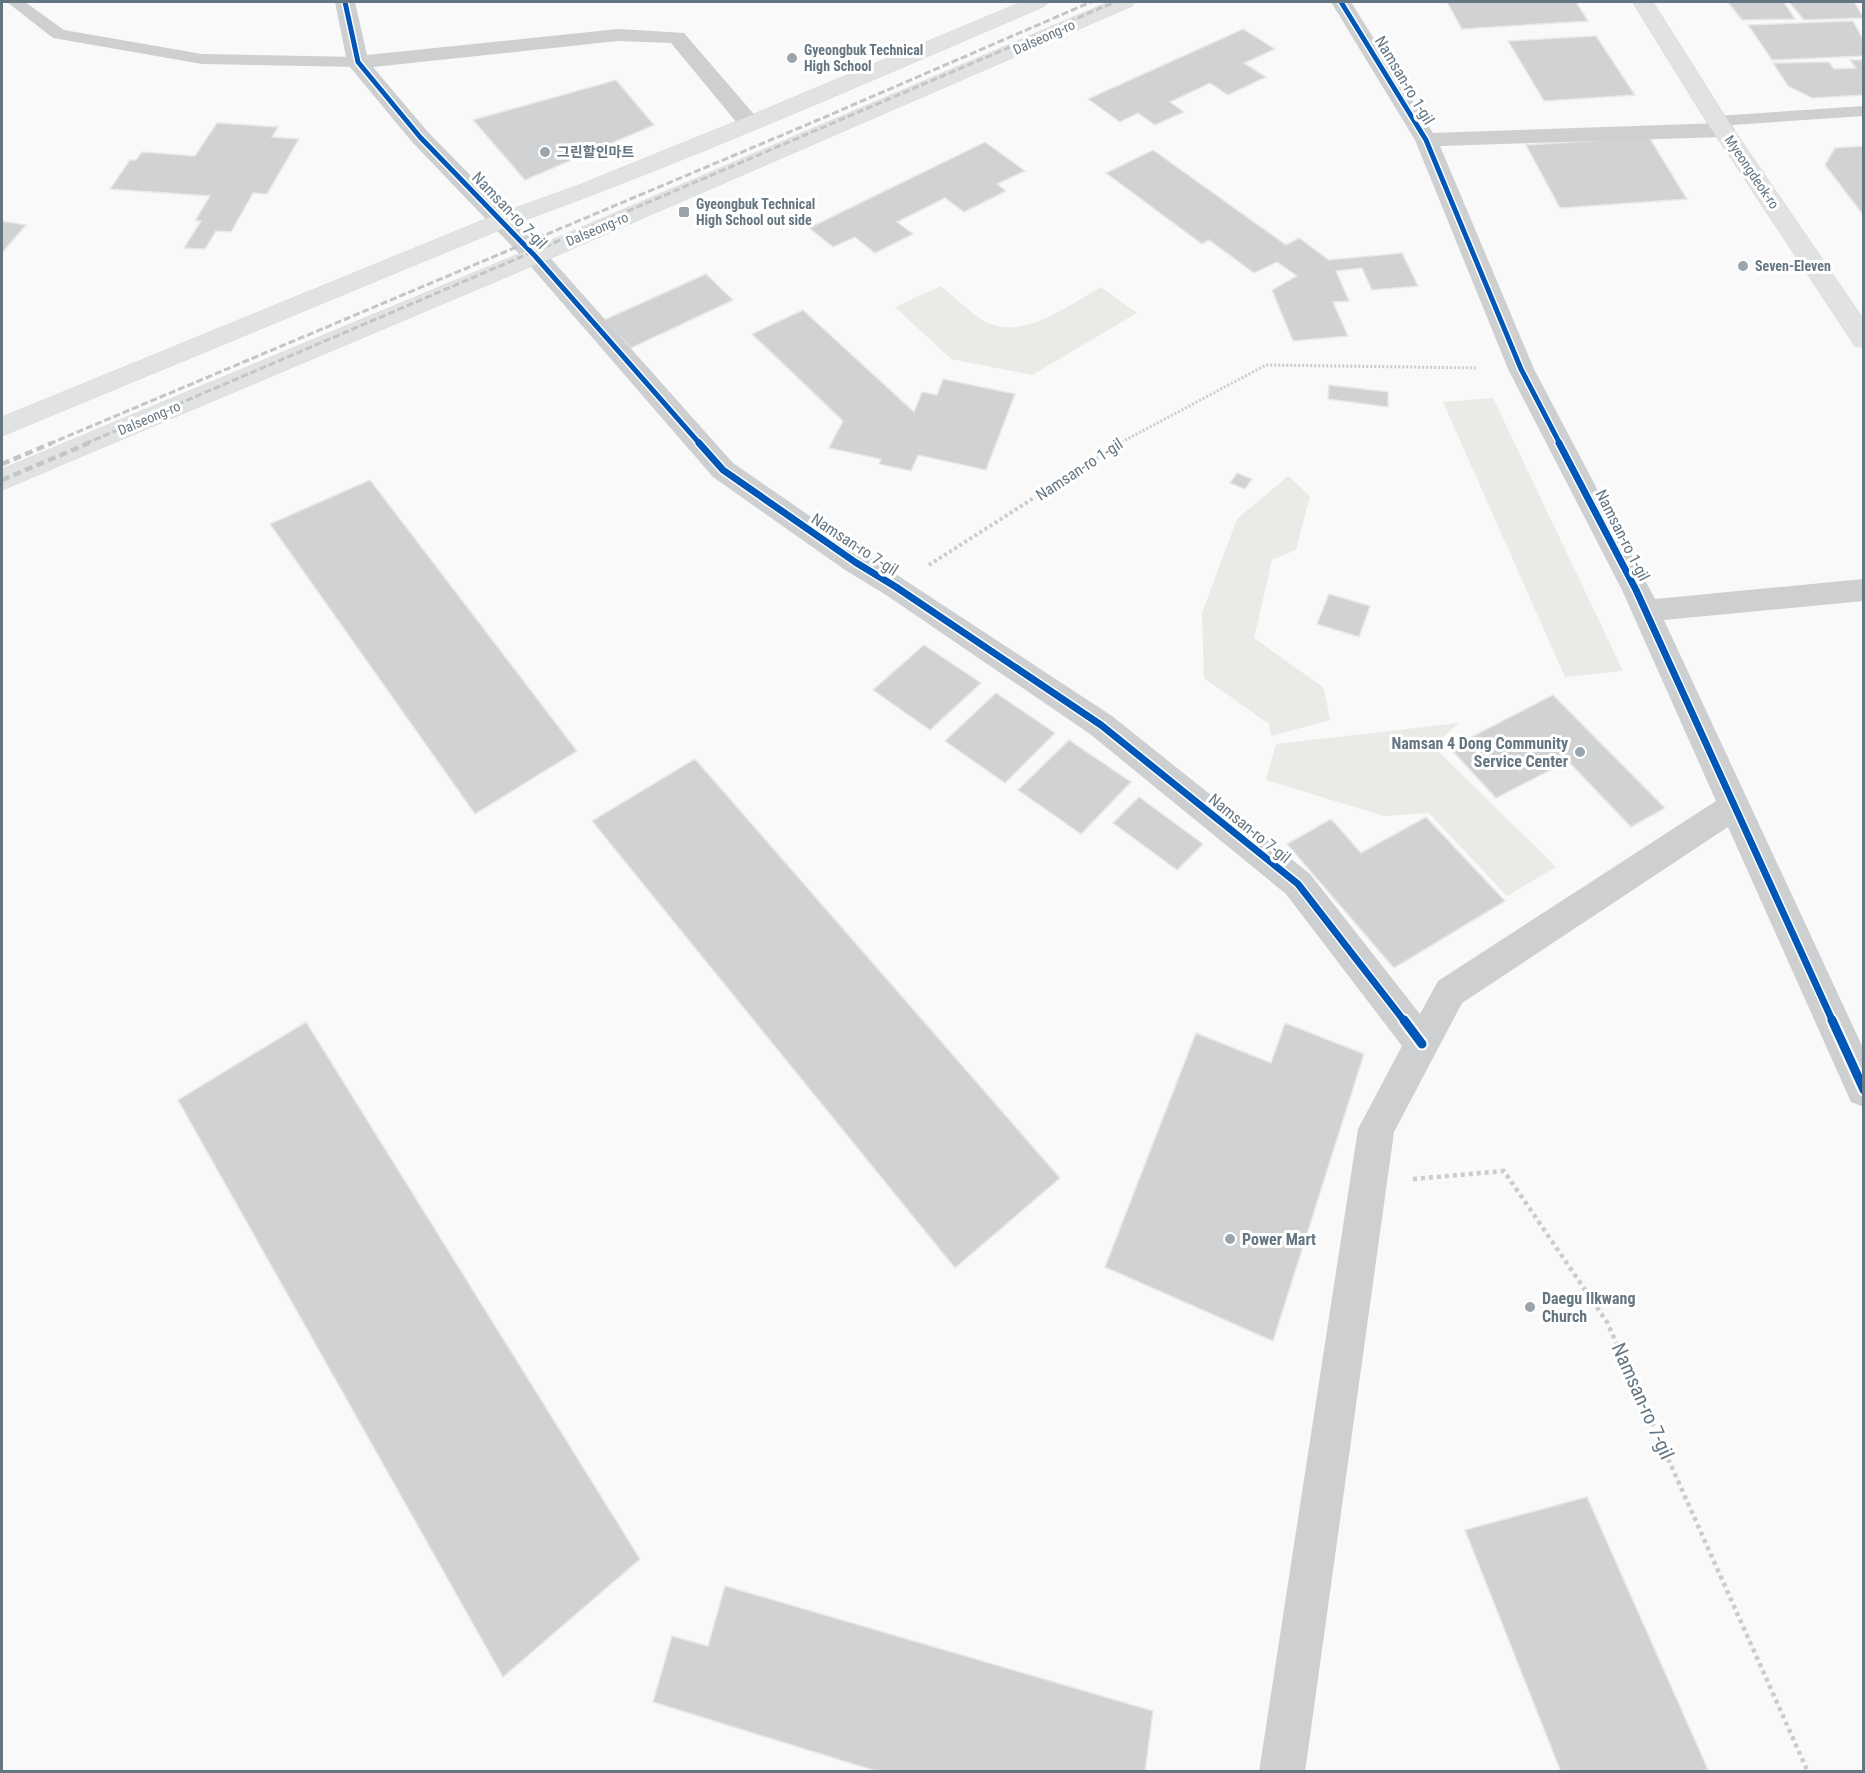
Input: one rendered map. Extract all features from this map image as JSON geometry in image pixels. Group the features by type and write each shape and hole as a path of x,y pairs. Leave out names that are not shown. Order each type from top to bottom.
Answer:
{"main road":[{"path":"2,428 501,220 587,190 750,124 1038,2"},
{"name":"Dalseong-ro","path":"2,480 536,256 1125,2"},
{"name":"Myeongdeok-ro","path":"1643,2 1863,340"}],"street":[{"name":"Namsan-ro 7-gil","path":"345,2 358,62 420,136 536,256 723,470 855,562 896,587 1101,726 1298,884 1422,1044"},
{"name":"Namsan-ro 1-gil","path":"1341,2 1426,140 1521,369 1645,611 1863,1090"},
{"path":"358,62 618,35 677,37 750,124"},
{"path":"1426,140 1721,125"},
{"path":"1645,611 1863,590"},
{"path":"1282,1772 1376,1129 1450,992 1734,806"}],"lane":[{"path":"15,2 59,34 103,42 202,59 358,62"},
{"path":"1721,125 1863,111"}],"shaded area":[{"path":"941,286 981,319 996,326 1027,325 1058,312 1101,287 1137,313 1032,375 951,359 895,307"},
{"path":"1493,398 1623,671 1565,677 1443,402"},
{"path":"1288,476 1310,496 1296,550 1272,560 1254,638 1324,688 1330,720 1271,736 1269,724 1204,678 1202,613 1237,519"},
{"path":"1459,723 1433,746 1556,867 1507,896 1429,813 1384,816 1266,780 1276,744"}],"building":[{"path":"1447,2 1576,2 1588,21 1462,29"},
{"path":"1728,2 1784,2 1795,19 1742,20"},
{"path":"1789,2 1854,2 1864,18 1804,20"},
{"path":"1853,21 1864,41 1864,56 1772,60 1748,25"},
{"path":"1243,29 1275,49 1244,63 1266,77 1228,95 1210,83 1170,102 1184,112 1155,125 1138,113 1120,122 1088,99"},
{"path":"1596,36 1635,95 1544,101 1508,41"},
{"path":"1850,60 1864,60 1864,95 1812,98 1788,86 1773,63 1829,62 1834,69 1856,68"},
{"name":"그린할인마트","path":"616,80 654,125 525,180 473,120"},
{"path":"217,123 278,127 272,137 299,139 267,194 253,193 231,232 216,231 205,249 184,248 201,221 195,221 210,196 110,189 130,160 136,160 142,152 195,156"},
{"path":"1649,137 1687,199 1560,208 1526,145"},
{"path":"985,142 1025,171 997,184 1006,191 964,212 945,198 897,222 913,234 875,253 855,237 833,247 809,228"},
{"path":"1864,146 1864,216 1825,165 1835,148"},
{"path":"1153,150 1286,245 1299,238 1329,260 1402,253 1418,286 1372,290 1362,268 1336,271 1349,301 1333,302 1348,336 1293,341 1272,290 1297,276 1277,262 1254,273 1209,240 1202,244 1106,173"},
{"path":"2,221 26,225 2,253"},
{"path":"706,274 733,300 631,348 604,320"},
{"path":"803,310 914,412 922,392 937,395 943,379 1015,394 986,470 918,455 911,471 879,464 881,459 829,448 843,421 752,334"},
{"path":"1329,385 1388,392 1388,407 1328,399"},
{"path":"1237,473 1252,479 1245,489 1230,483"},
{"path":"370,480 577,751 475,814 270,524"},
{"path":"1329,594 1370,606 1359,637 1317,624"},
{"path":"924,645 981,683 930,730 873,690"},
{"path":"996,693 1055,733 1005,783 945,741"},
{"path":"1553,695 1665,808 1631,827 1568,761 1496,798 1450,748"},
{"path":"1069,740 1131,782 1081,834 1018,790"},
{"path":"695,759 1060,1178 955,1268 592,821"},
{"path":"1139,797 1203,844 1177,870 1113,823"},
{"path":"1426,817 1505,901 1394,968 1287,844 1331,819 1361,853"},
{"path":"306,1022 640,1559 503,1677 178,1100"},
{"path":"1285,1023 1364,1054 1273,1341 1105,1267 1196,1033 1271,1063"},
{"path":"1587,1497 1709,1772 1561,1772 1465,1530"},
{"path":"725,1586 1153,1711 1145,1772 879,1772 653,1702 672,1636 708,1646"}],"railway":[{"path":"49,444 818,120 1091,2"},
{"path":"85,444 1115,2"},
{"path":"2,464 52,443"},
{"path":"2,480 89,443"}],"cycle path":[{"path":"345,2 358,62 420,137 535,256 723,470 855,562 896,587 1101,725 1298,884 1422,1044"},
{"path":"1341,2 1426,140 1521,369 1636,590 1864,1090"}],"place":[{"name":"Gyeongbuk Technical High School","path":"792,58"},
{"name":"그린할인마트","path":"545,152"},
{"name":"Gyeongbuk Technical High School out side","path":"684,212"},
{"name":"Seven-Eleven","path":"1743,266"},
{"name":"Namsan 4 Dong Community Service Center","path":"1580,752"},
{"name":"Power Mart","path":"1230,1239"},
{"name":"Daegu Ilkwang Church","path":"1530,1307"}]}
